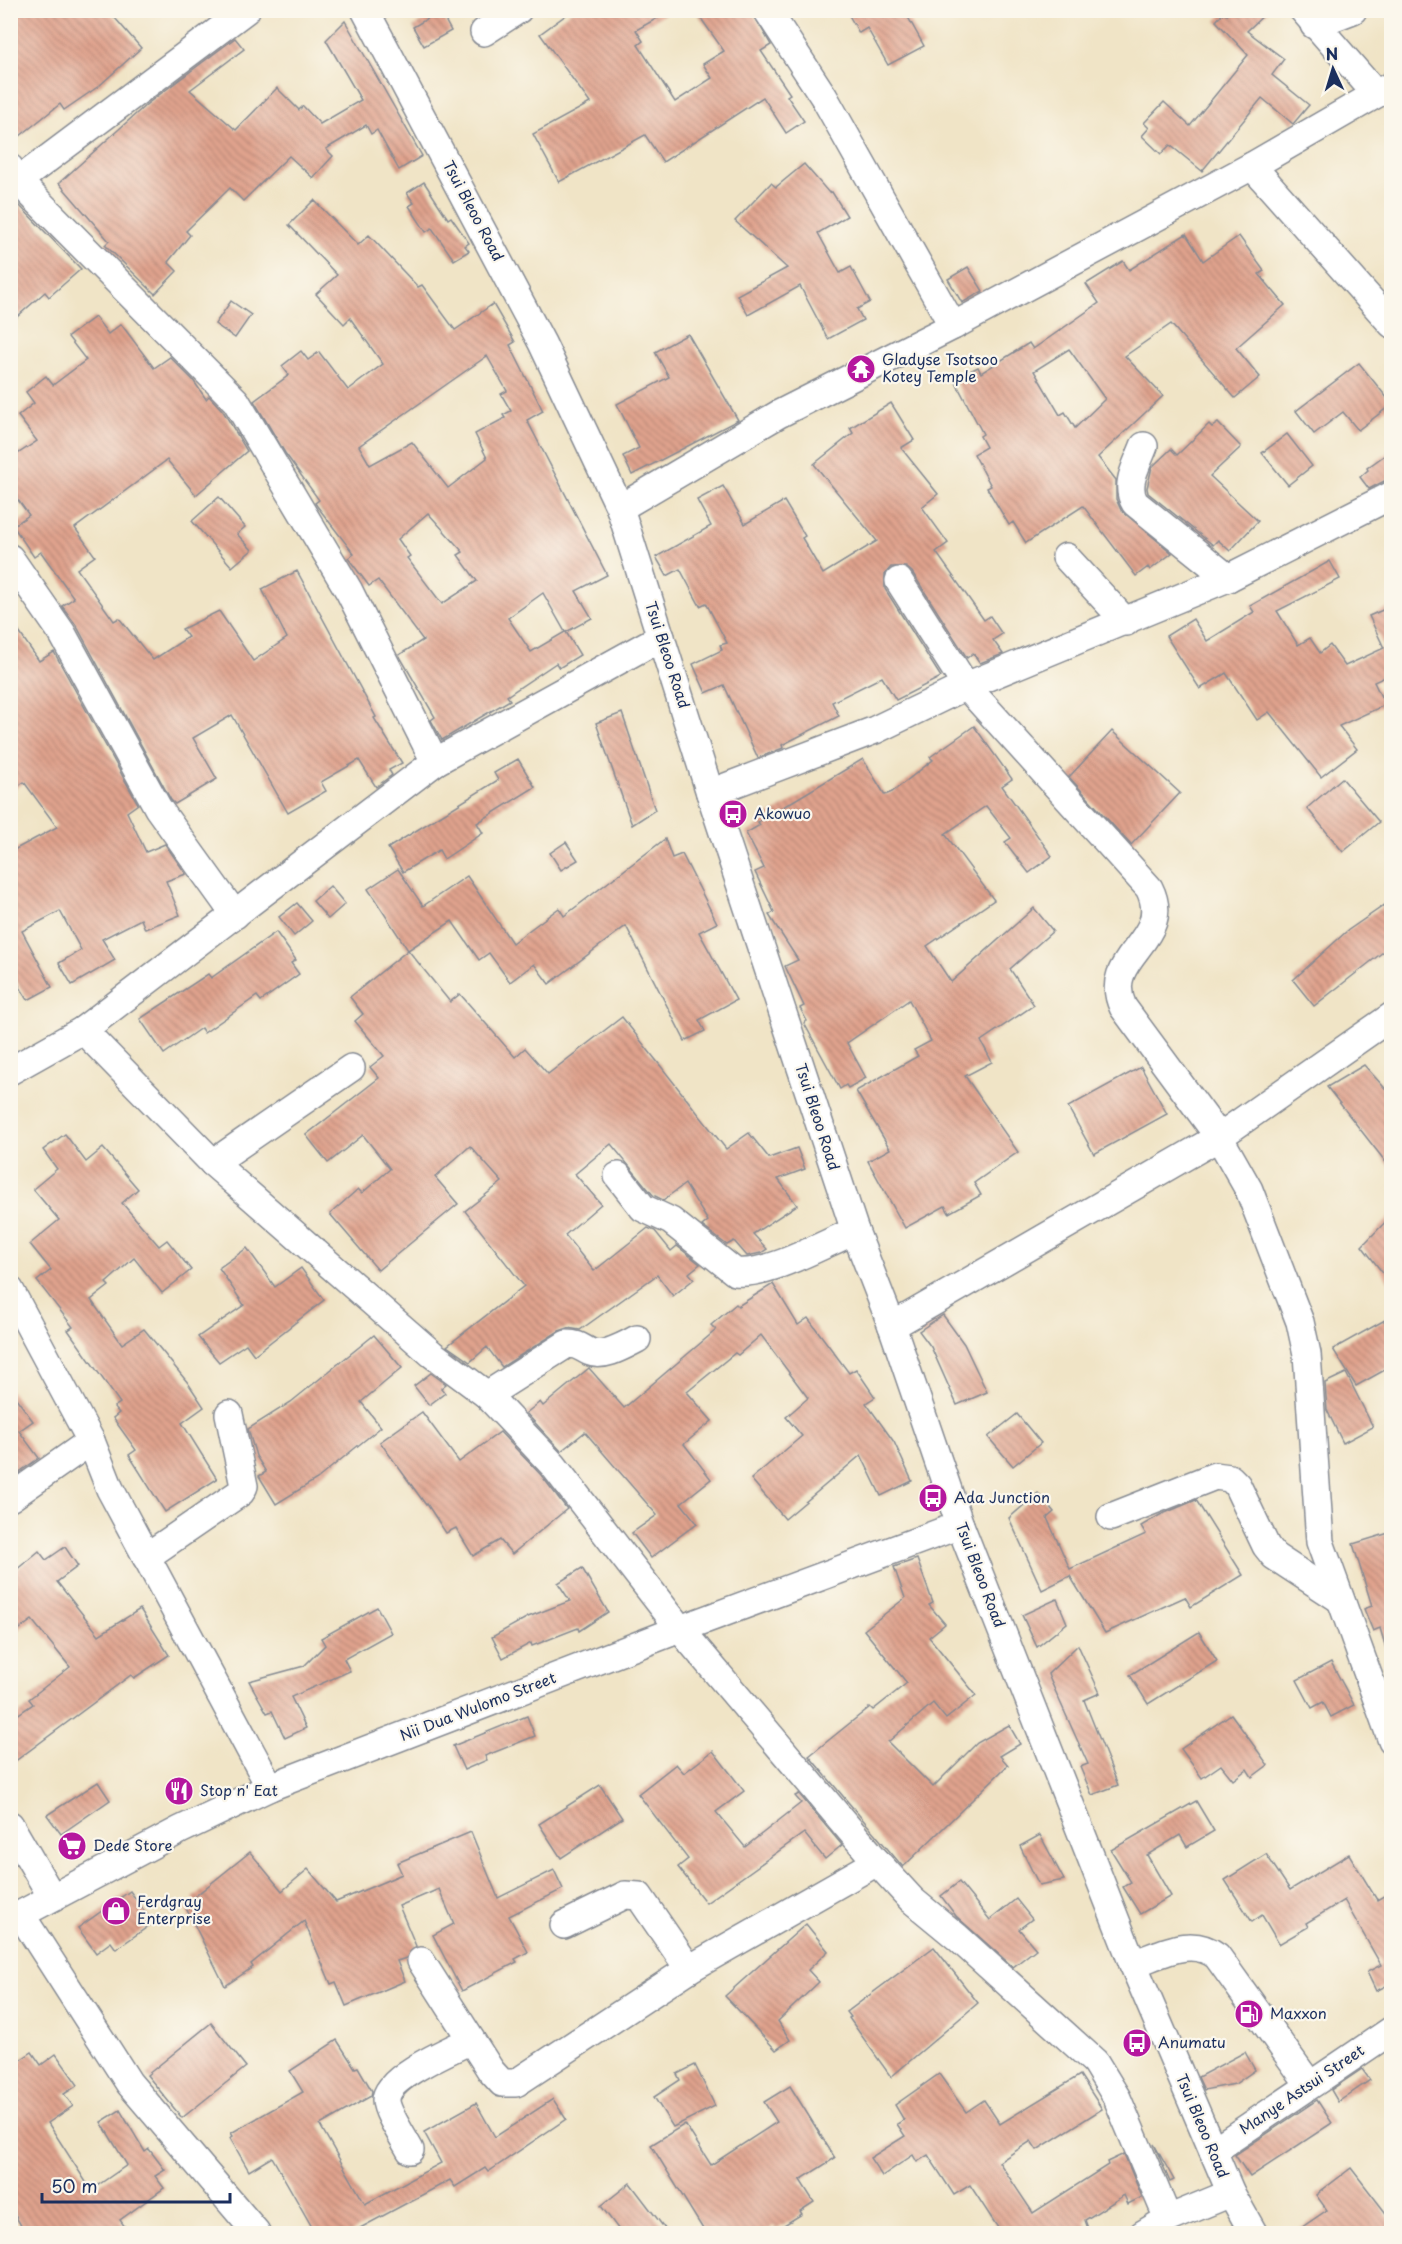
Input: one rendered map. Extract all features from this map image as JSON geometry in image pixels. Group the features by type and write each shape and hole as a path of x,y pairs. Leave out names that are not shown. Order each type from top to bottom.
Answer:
{"street":[{"path":"246,10 13,179 236,401 349,591 435,762"},
{"name":"Tsui Bleoo Road","path":"365,10 542,343 620,508 710,793 855,1231 892,1326 960,1525 1133,1964 1231,2193 1254,2234"},
{"path":"484,32 518,10"},
{"path":"767,10 824,98 953,326"},
{"path":"1309,18 1353,10"},
{"path":"620,508 779,414 953,326 1252,166 1384,90 1309,18"},
{"path":"1252,166 1392,324"},
{"path":"1144,446 1130,486 1130,495 1135,504 1228,578"},
{"path":"710,793 875,730 966,686 1126,622 1228,578 1392,495"},
{"path":"1066,557 1126,622"},
{"path":"10,558 62,633 158,808 235,915"},
{"path":"899,581 966,686 1149,888 1156,902 1155,920 1116,981 1117,994 1123,1007 1219,1137 1249,1190 1300,1322 1307,1354 1317,1526 1338,1598 1391,1736"},
{"path":"10,1071 83,1030 435,762 661,637"},
{"path":"892,1326 1219,1137 1392,1016"},
{"path":"83,1030 213,1163 432,1354 487,1395 553,1465 680,1629 877,1862 912,1900 1095,2062 1117,2097 1168,2219"},
{"path":"213,1163 351,1068"},
{"path":"618,1176 643,1208 671,1221 735,1272 747,1273 763,1269 855,1231"},
{"path":"10,1290 91,1441 110,1489 270,1787"},
{"path":"487,1395 567,1344 579,1344 590,1352 598,1354 638,1339"},
{"path":"146,1557 241,1492 244,1486 229,1414"},
{"path":"10,1498 91,1441"},
{"path":"1111,1517 1215,1476 1230,1478 1237,1485 1266,1546 1274,1556 1338,1598"},
{"name":"Nii Dua Wulomo Street","path":"16,1917 270,1787 680,1629 960,1525"},
{"path":"10,1825 52,1897"},
{"path":"421,1961 471,2040 502,2083 516,2083 689,1969 877,1862"},
{"path":"564,1925 625,1895 639,1896 689,1969"},
{"path":"16,1917 129,2083 256,2232"},
{"path":"1133,1964 1179,1947 1204,1946 1217,1956 1309,2084"},
{"name":"Manye Astsui Street","path":"1213,2151 1392,2030"},
{"path":"410,2150 385,2102 387,2092 397,2080 471,2040"},
{"path":"1143,2234 1168,2219 1231,2193"}],"building":[{"path":"10,10 108,10 141,48 99,86 64,110 60,104 20,136 10,124"},
{"path":"573,10 672,10 636,30 643,41 638,45 675,102 712,78 703,64 724,51 695,10 751,10 771,45 761,51 790,94 787,96 804,121 786,133 763,97 663,162 645,135 559,182 533,134 590,103 540,34"},
{"path":"846,10 904,10 924,46 888,65 867,28 859,33"},
{"path":"1232,10 1269,10 1247,31 1284,59 1272,75 1309,105 1293,124 1262,98 1202,171 1170,145 1161,154 1142,136 1149,128 1144,123 1164,102 1190,126 1248,55 1216,21 1223,13 1227,15"},
{"path":"440,11 451,31 424,46 413,27"},
{"path":"345,21 422,156 399,170 377,130 371,134 366,125 326,149 333,156 313,178 289,156 243,201 230,188 186,231 190,235 168,262 177,271 155,294 105,245 109,241 59,183 147,104 235,38 244,49 190,90 236,130 277,88 299,110 303,106 320,124 361,100 326,40"},
{"path":"804,164 829,193 832,192 847,216 818,233 840,273 851,267 870,302 857,309 863,320 828,339 800,286 748,315 737,295 787,268 735,221 771,183 776,187"},
{"path":"424,182 448,219 451,217 469,243 465,246 469,251 454,260 432,228 426,232 409,206 414,203 407,193"},
{"path":"314,200 358,245 369,235 418,287 422,285 455,330 493,304 515,342 510,345 543,411 527,420 607,575 576,591 592,618 566,632 580,655 559,668 556,663 507,696 510,700 442,740 431,720 435,717 399,655 423,640 378,580 369,586 348,558 354,554 315,503 319,500 285,453 254,401 289,375 282,366 301,351 308,360 319,352 348,390 383,364 350,318 344,324 316,294 337,275 289,225","holes":["487,356 507,391 501,394 511,411 503,415 505,418 475,434 487,458 448,488 412,442 370,465 359,446","428,513 463,552 458,555 477,581 442,604 407,558 410,556 398,539","543,593 565,632 531,652 508,618"]},
{"path":"19,205 81,269 49,297 45,292 10,323 10,211"},
{"path":"1186,234 1203,261 1239,236 1264,271 1259,274 1285,305 1236,348 1260,377 1235,398 1171,324 1125,356 1163,396 1098,457 1116,480 1116,499 1121,510 1172,553 1150,570 1148,567 1136,576 1083,506 1026,543 1013,522 1009,525 987,488 991,486 974,454 986,447 980,436 983,434 954,379 978,367 981,373 1029,343 1033,349 1099,303 1086,284 1123,261 1129,270","holes":["1069,349 1105,399 1075,428 1065,412 1060,415 1034,371"]},
{"path":"968,267 983,291 962,303 948,279"},
{"path":"231,301 251,315 235,338 215,324"},
{"path":"95,317 108,334 121,324 154,368 170,357 193,380 206,399 209,396 223,411 247,451 196,495 167,460 75,528 95,556 77,569 114,621 119,618 153,660 188,637 182,629 219,611 253,661 287,638 262,589 297,571 376,717 374,718 402,763 389,770 392,775 376,787 359,760 321,782 326,791 288,813 232,715 193,738 217,779 175,804 171,800 76,625 62,606 74,598 41,552 34,557 13,526 29,515 10,489 10,459 37,441 18,416 34,403 26,392 46,376 53,385 86,360 68,337"},
{"path":"688,334 738,420 632,475 623,456 639,448 617,404 669,377 655,352"},
{"path":"1359,363 1392,404 1358,430 1343,412 1314,434 1296,411"},
{"path":"891,403 914,440 901,448 938,494 922,507 948,543 936,552 984,620 990,616 1002,634 993,640 1003,654 980,663 973,653 967,658 912,572 906,567 891,567 885,574 885,589 941,677 896,700 882,677 832,702 839,716 782,745 783,748 758,758 724,685 706,693 693,664 722,650 720,645 727,643 706,603 700,606 680,569 667,576 656,557 711,526 697,500 723,486 745,524 784,501 805,536 802,538 823,574 877,541 814,464 853,433 850,428"},
{"path":"1218,423 1241,447 1210,476 1258,521 1230,551 1218,540 1213,545 1148,493 1147,488 1152,467 1171,449 1177,455 1209,424 1212,427"},
{"path":"1287,434 1312,466 1288,485 1262,453"},
{"path":"1392,450 1392,477 1369,489 1360,477 1368,470 1367,468"},
{"path":"219,497 245,527 237,534 252,550 232,567 192,521"},
{"path":"1330,561 1340,579 1277,611 1298,645 1310,638 1320,653 1330,645 1345,666 1384,648 1369,616 1392,606 1392,674 1374,682 1385,705 1339,726 1357,749 1321,777 1269,712 1257,720 1226,673 1200,689 1166,636 1193,619 1207,641 1254,612 1250,606"},
{"path":"10,619 39,661 54,652 138,804 127,812 146,852 165,844 186,874 166,881 180,915 145,929 141,919 102,939 115,960 72,985 59,963 81,950 60,911 22,931 52,987 28,1000 10,971 10,852 57,827 24,782 10,792"},
{"path":"622,713 655,810 632,825 596,723"},
{"path":"974,726 1012,779 1002,786 1052,856 1029,873 1005,842 1011,838 986,806 945,834 994,900 927,946 951,982 1034,908 1053,931 1010,969 1034,1005 981,1041 992,1062 965,1076 1018,1152 974,1183 981,1195 949,1213 945,1206 905,1228 868,1161 890,1149 856,1091 918,1056 914,1050 931,1041 909,1000 847,1043 866,1078 848,1088 846,1085 840,1089 804,1023 807,1021 800,1008 804,1006 785,966 798,960 769,915 774,912 755,872 764,868 746,833 760,825 758,822 863,759 885,795 892,792 933,760 930,757"},
{"path":"1112,731 1180,793 1131,845 1069,777"},
{"path":"518,759 535,787 477,823 483,833 444,859 439,850 403,872 388,848 498,780 494,773"},
{"path":"1342,778 1379,822 1343,852 1307,808"},
{"path":"665,839 672,858 682,854 717,923 699,932 736,1000 699,1020 705,1031 685,1041 626,926 549,984 534,964 510,982 489,953 479,960 452,921 408,950 368,889 398,869 423,906 467,876 512,943 559,908 564,916"},
{"path":"566,842 578,860 561,870 550,853"},
{"path":"330,886 345,904 328,919 313,901"},
{"path":"1392,900 1392,945 1314,1006 1293,980 1347,931"},
{"path":"297,903 312,921 294,936 279,917"},
{"path":"276,932 296,960 291,963 299,974 261,1001 257,996 204,1033 201,1028 164,1054 140,1019 208,974 211,978"},
{"path":"408,950 450,1002 460,994 515,1057 525,1048 548,1074 622,1017 726,1149 749,1133 769,1158 797,1148 805,1169 778,1179 797,1205 753,1234 767,1249 747,1256 734,1241 727,1245 702,1226 708,1221 685,1184 663,1200 653,1195 611,1144 575,1174 601,1204 565,1235 594,1271 648,1228 655,1231 671,1251 677,1246 700,1264 689,1273 694,1279 673,1296 657,1275 580,1330 568,1328 559,1331 502,1367 487,1347 470,1362 447,1346 524,1286 465,1211 502,1182 470,1146 435,1177 458,1204 378,1270 330,1214 358,1189 362,1193 390,1169 363,1135 328,1163 306,1135 379,1078 370,1067 384,1056 355,1021 363,1014 350,997"},
{"path":"1364,1065 1392,1096 1392,1170 1327,1087"},
{"path":"1141,1067 1167,1114 1094,1154 1068,1107"},
{"path":"65,1134 86,1162 103,1148 138,1189 122,1203 159,1246 167,1240 191,1270 162,1293 134,1258 106,1283 109,1286 91,1300 122,1344 144,1329 188,1383 204,1407 182,1423 217,1479 165,1512 129,1455 136,1450 113,1418 119,1413 114,1407 120,1403 68,1330 73,1327 37,1281 51,1270 30,1244 59,1220 33,1189 57,1169 43,1150"},
{"path":"1392,1215 1392,1285 1362,1246"},
{"path":"247,1248 275,1287 301,1268 324,1300 254,1355 246,1344 219,1362 198,1337 244,1305 219,1268"},
{"path":"773,1284 798,1325 808,1318 849,1373 856,1369 875,1397 866,1403 894,1442 912,1481 881,1496 861,1455 785,1519 751,1479 802,1436 786,1417 808,1398 761,1335 738,1355 735,1353 687,1392 712,1421 684,1444 711,1479 681,1503 697,1523 651,1558 632,1533 657,1515 585,1432 561,1451 526,1413 540,1402 543,1406 589,1368 624,1408 716,1330 711,1325 736,1304 738,1306"},
{"path":"943,1315 964,1344 987,1392 957,1405 931,1347 919,1331"},
{"path":"1392,1316 1392,1366 1356,1386 1333,1349"},
{"path":"374,1335 402,1368 361,1402 381,1427 317,1479 276,1504 259,1476 266,1472 256,1456 248,1429 291,1402"},
{"path":"431,1373 446,1384 441,1388 445,1393 429,1405 414,1386"},
{"path":"1346,1373 1373,1427 1343,1443 1327,1410 1325,1383"},
{"path":"10,1390 33,1421 19,1431 39,1458 15,1475 10,1470"},
{"path":"422,1412 459,1462 500,1432 541,1475 567,1509 512,1554 500,1540 473,1556 456,1528 446,1533 380,1442"},
{"path":"1017,1414 1041,1443 1013,1466 988,1437"},
{"path":"1038,1493 1054,1512 1047,1518 1070,1569 1146,1534 1141,1526 1160,1515 1196,1500 1243,1575 1191,1607 1185,1597 1105,1633 1070,1576 1042,1590 1009,1518"},
{"path":"1392,1532 1392,1651 1387,1652 1380,1628 1373,1631 1364,1609 1372,1606 1353,1544"},
{"path":"65,1547 78,1566 57,1582 99,1635 140,1609 169,1655 134,1678 131,1675 10,1765 10,1720 33,1704 29,1699 70,1667 32,1620 10,1636 10,1575 39,1551 46,1560"},
{"path":"917,1559 933,1603 929,1605 945,1624 929,1637 976,1695 946,1719 933,1703 888,1742 933,1787 977,1743 1009,1725 1020,1744 1000,1756 1008,1765 903,1867 809,1756 870,1707 873,1710 907,1683 864,1630 905,1598 894,1567"},
{"path":"582,1568 608,1612 579,1631 578,1628 532,1646 531,1643 503,1658 492,1637 528,1617 570,1601 558,1583"},
{"path":"1057,1599 1067,1623 1037,1647 1022,1615"},
{"path":"377,1607 391,1633 344,1659 350,1671 291,1697 306,1728 285,1738 272,1711 267,1713 249,1681 304,1666 325,1645 321,1638"},
{"path":"1199,1632 1217,1661 1148,1704 1130,1675"},
{"path":"1078,1645 1100,1693 1084,1700 1118,1785 1092,1795 1080,1767 1088,1764 1048,1674"},
{"path":"1331,1662 1354,1705 1331,1717 1323,1702 1312,1708 1297,1680"},
{"path":"1231,1714 1268,1765 1252,1777 1247,1769 1233,1780 1221,1765 1202,1778 1181,1749"},
{"path":"527,1716 535,1736 485,1756 487,1760 464,1770 453,1746"},
{"path":"713,1751 744,1791 716,1812 745,1847 801,1803 795,1796 799,1794 842,1845 825,1859 804,1833 706,1903 678,1867 688,1859 638,1794 676,1764 684,1773"},
{"path":"98,1782 110,1800 61,1834 47,1815"},
{"path":"600,1785 622,1818 561,1858 539,1824"},
{"path":"1196,1801 1214,1831 1187,1847 1180,1835 1147,1855 1171,1896 1140,1914 1123,1887 1131,1882 1111,1850"},
{"path":"471,1832 498,1898 554,1870 563,1889 509,1916 528,1952 515,1959 517,1962 462,1991 433,1935 454,1924 439,1889 399,1906 416,1946 406,1958 397,1961 405,1981 346,2006 336,1982 331,1984 304,1921 251,1964 253,1967 225,1986 186,1908 196,1903 193,1898 250,1852 282,1891 308,1869 336,1902 402,1874 397,1863"},
{"path":"1040,1835 1064,1880 1039,1885 1020,1846"},
{"path":"1266,1854 1290,1890 1349,1854 1377,1900 1392,1891 1392,1983 1376,1991 1367,1972 1381,1965 1344,1900 1306,1923 1308,1927 1279,1944 1262,1915 1252,1922 1225,1880"},
{"path":"959,1882 990,1920 1016,1899 1032,1919 1019,1929 1036,1949 1013,1967 956,1916 941,1896"},
{"path":"130,1891 153,1923 116,1949 111,1942 96,1953 78,1928"},
{"path":"806,1924 828,1951 808,1970 819,1982 778,2021 790,2040 776,2050 725,1996"},
{"path":"934,1947 978,2003 891,2077 847,2012"},
{"path":"211,2023 246,2067 182,2118 147,2075"},
{"path":"337,2040 355,2068 358,2067 372,2091 371,2096 320,2125 365,2204 441,2163 424,2132 476,2103 495,2137 553,2099 566,2119 488,2172 485,2168 455,2187 450,2180 349,2234 316,2234 272,2157 249,2171 230,2138 233,2136 231,2133 303,2092 290,2071"},
{"path":"32,2052 41,2065 56,2054 78,2085 64,2094 73,2106 48,2123 91,2190 127,2165 101,2122 120,2110 145,2152 149,2149 165,2170 155,2176 164,2188 120,2220 130,2234 26,2234 10,2207 10,2067"},
{"path":"1245,2052 1255,2070 1235,2084 1204,2090 1198,2077"},
{"path":"695,2065 715,2106 673,2127 654,2097 680,2080 677,2074"},
{"path":"1362,2069 1370,2080 1338,2102 1331,2090"},
{"path":"939,2074 966,2112 984,2100 1000,2124 1080,2075 1102,2109 1037,2150 1031,2141 999,2162 1033,2213 1108,2165 1107,2162 1124,2154 1142,2197 1128,2204 1124,2195 1085,2220 1090,2234 1002,2234 970,2185 954,2195 928,2155 917,2162 913,2155 882,2176 870,2158 905,2136 897,2124 904,2120 895,2105"},
{"path":"790,2086 835,2158 800,2180 814,2202 800,2211 802,2214 776,2230 774,2226 762,2234 706,2234 651,2145 685,2124 711,2165 777,2122 764,2102"},
{"path":"1317,2100 1332,2123 1250,2177 1235,2155"},
{"path":"1154,2144 1174,2180 1170,2182"},
{"path":"1351,2168 1392,2221 1392,2234 1292,2234 1327,2210 1316,2195"},
{"path":"630,2183 669,2234 622,2234 601,2206"}],"place":[{"name":"Gladyse Tsotsoo Kotey Temple","path":"861,369"},
{"name":"Akowuo","path":"733,814"},
{"name":"Ada Junction","path":"933,1498"},
{"name":"Stop n' Eat","path":"179,1791"},
{"name":"Dede Store","path":"72,1846"},
{"name":"Ferdgray Enterprise","path":"116,1911"},
{"name":"Maxxon","path":"1249,2014"},
{"name":"Anumatu","path":"1137,2043"}]}
